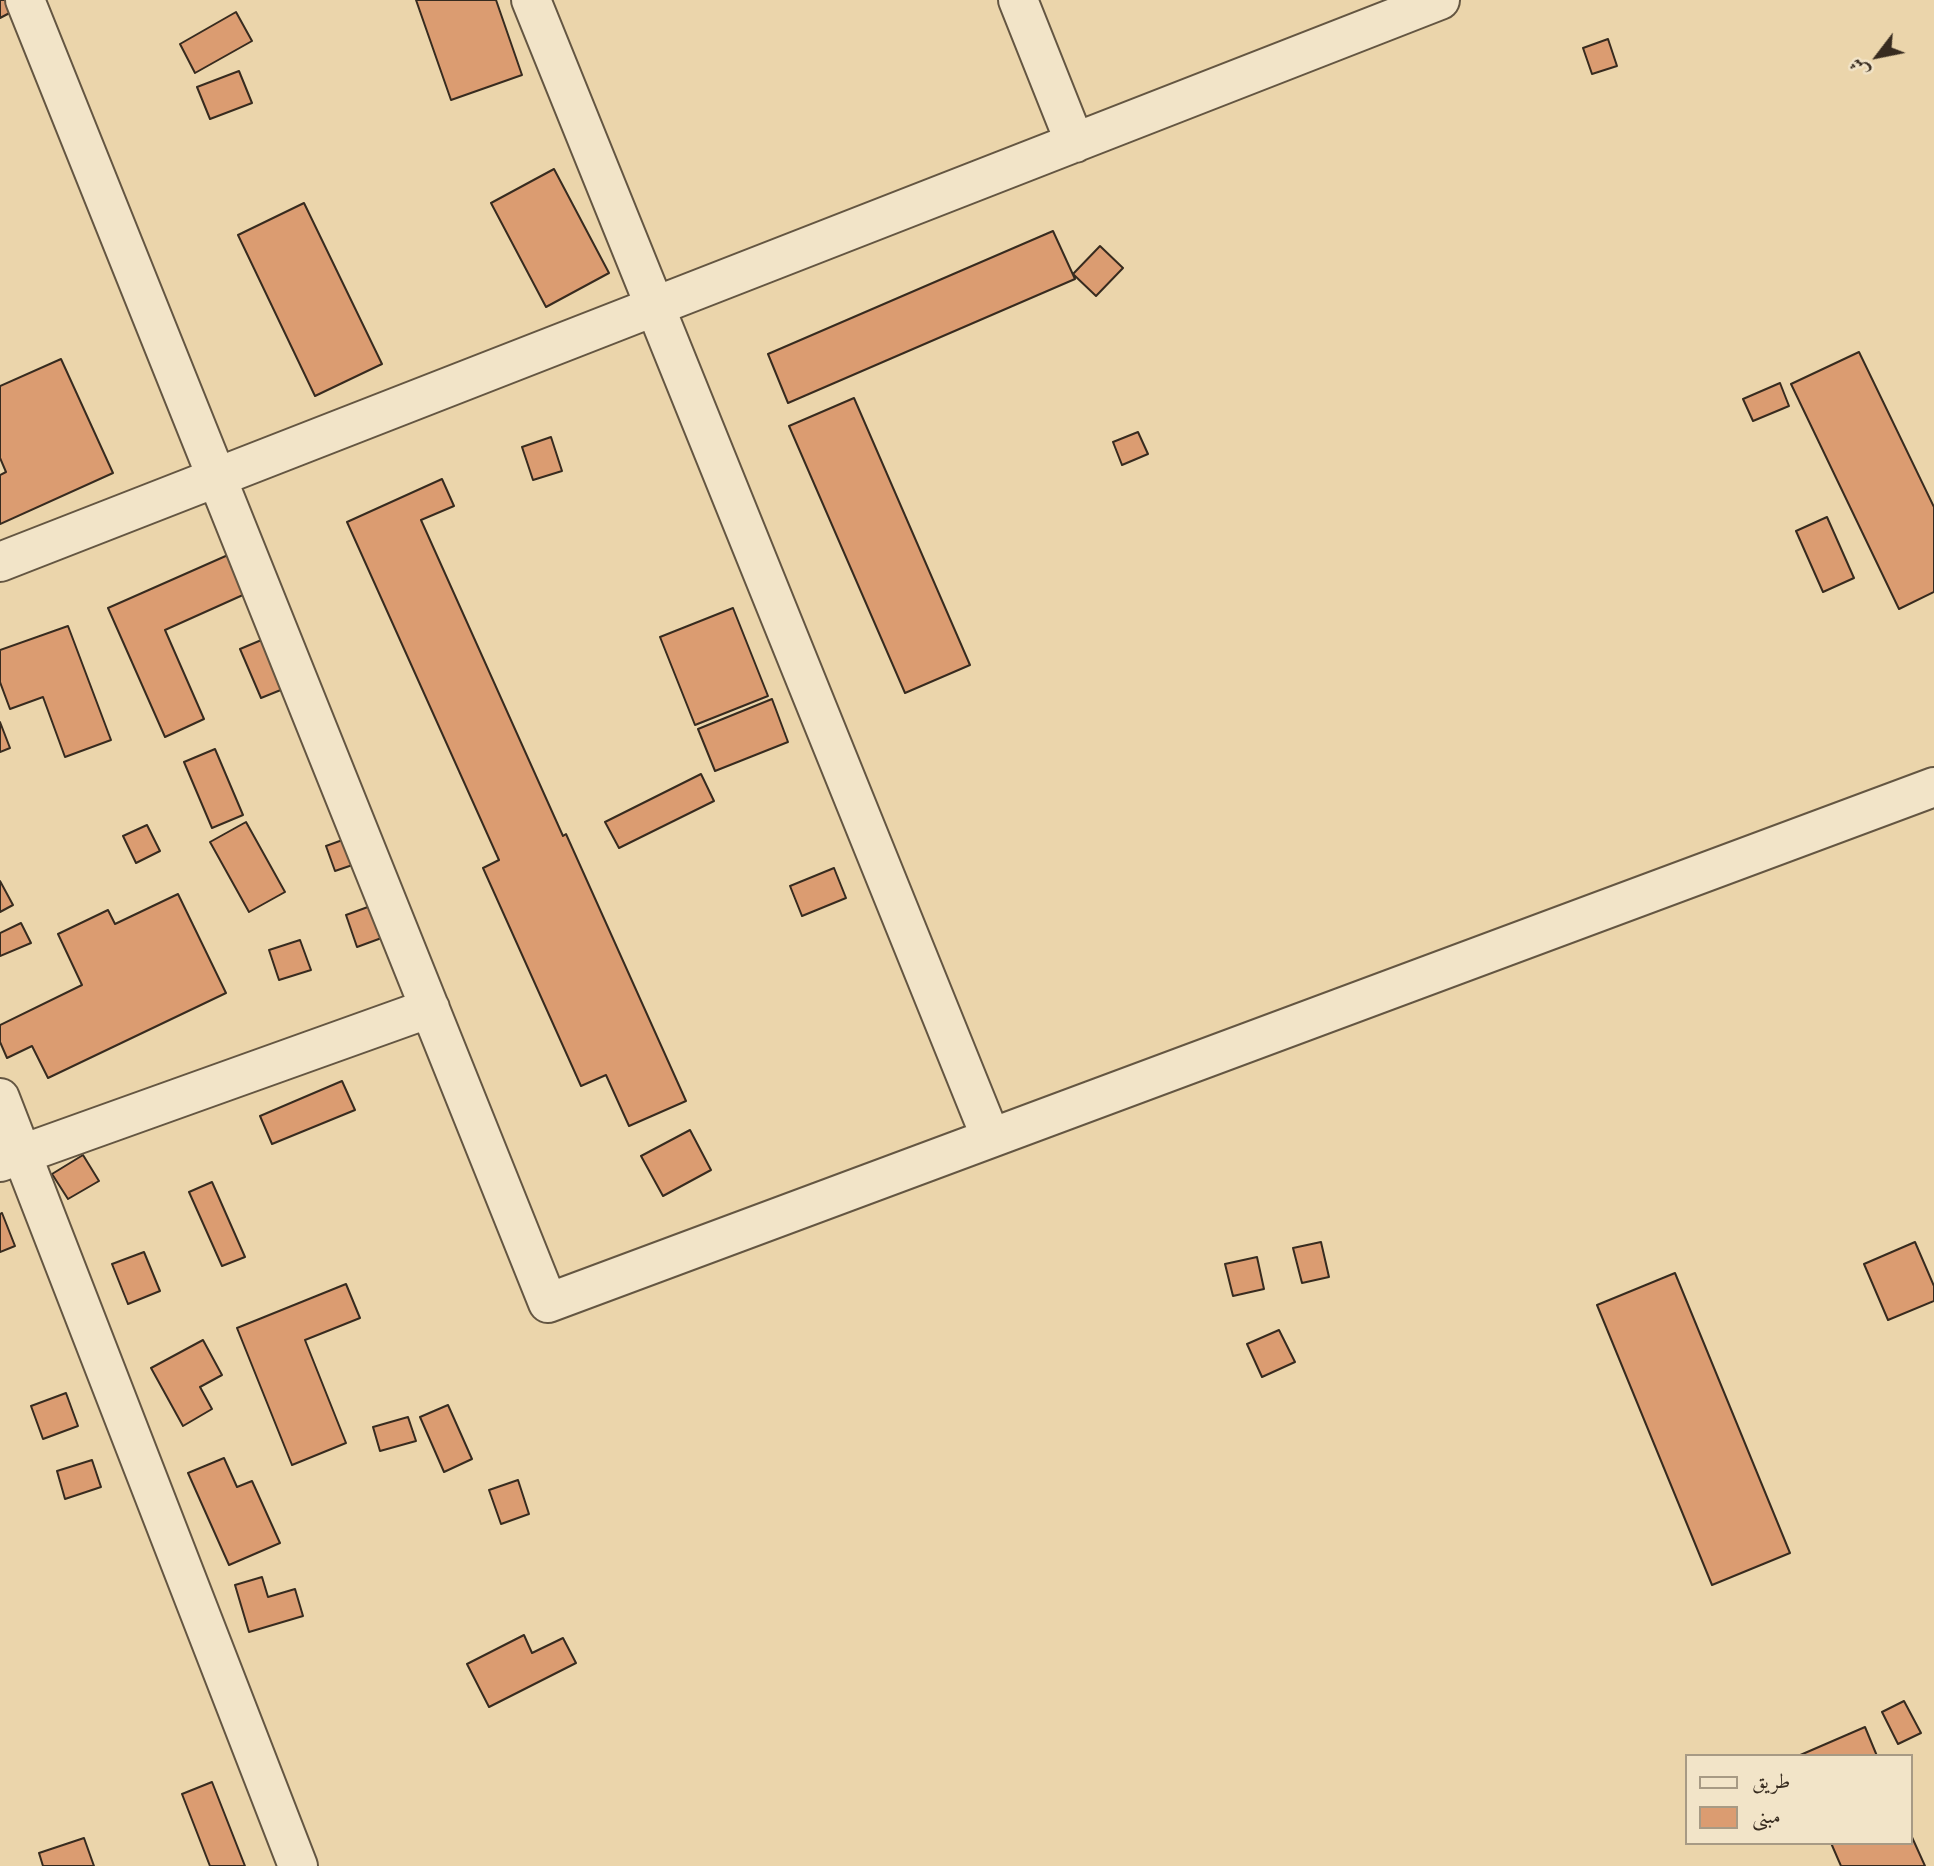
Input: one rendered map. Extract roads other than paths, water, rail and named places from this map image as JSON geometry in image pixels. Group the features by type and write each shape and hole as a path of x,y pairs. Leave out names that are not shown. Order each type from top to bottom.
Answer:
{"street":[{"path":"25,0 548,1303 1934,788"},
{"path":"531,0 991,1138"},
{"path":"1018,0 1075,143"},
{"path":"0,562 1440,0"},
{"path":"11,1158 430,1008"},
{"path":"0,1098 11,1158 298,1866"}]}
